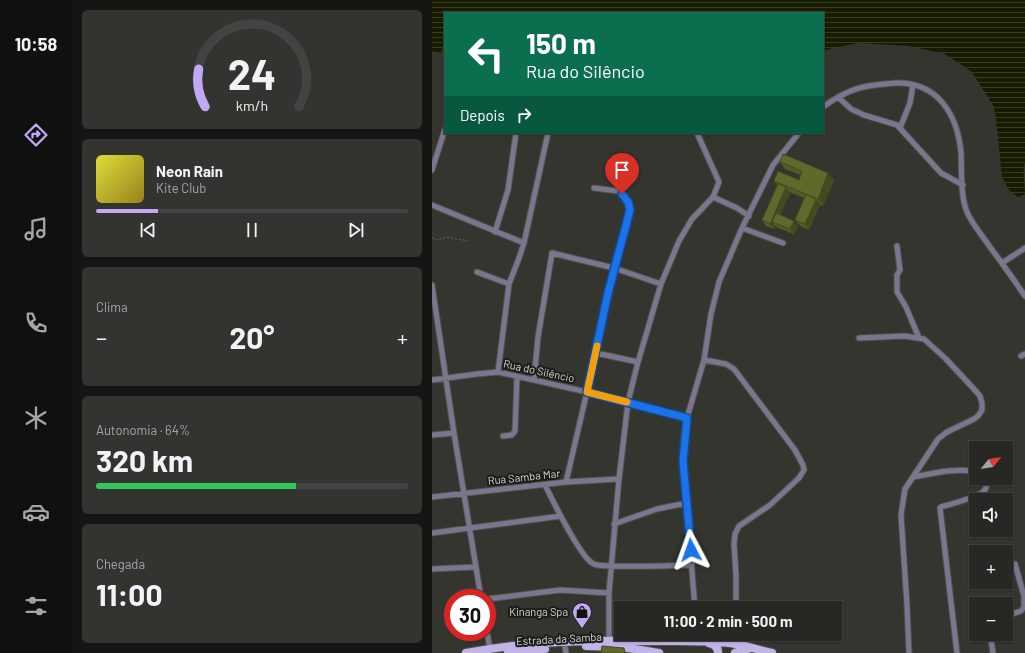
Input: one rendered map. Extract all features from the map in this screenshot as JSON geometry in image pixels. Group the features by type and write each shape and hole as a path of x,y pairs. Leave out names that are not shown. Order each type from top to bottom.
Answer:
{"main road":[{"name":"Estrada da Samba","path":"466,653 490,649 564,642 614,640"},
{"path":"706,641 712,643 718,648 718,653"},
{"name":"Estrada da Samba","path":"707,641 740,650 759,650 772,653"},
{"name":"Estrada da Samba","path":"508,653 566,650 590,646 659,653"}],"street":[{"path":"824,106 838,97 861,86 874,84 914,84 929,90 937,96 943,102 952,118 959,138 964,200 967,212 1025,296"},
{"path":"900,128 910,103 914,84"},
{"path":"838,97 851,109 876,120 893,123 900,128 941,173 963,185"},
{"path":"432,170 444,132"},
{"path":"495,232 508,190 516,134"},
{"path":"498,372 509,284 524,243 548,134"},
{"path":"609,640 609,593 614,524 628,402 661,284 679,241 688,225 713,197 719,182 697,134"},
{"path":"695,601 683,461 687,418 704,360 711,314 719,282 742,228 773,165 798,134"},
{"path":"566,482 596,353 608,293 630,210 625,198 618,191 594,188"},
{"path":"713,197 732,205 749,216"},
{"path":"432,204 524,243"},
{"path":"742,228 783,243"},
{"path":"897,246 900,270 897,275 898,292 919,338"},
{"path":"1002,264 1025,248"},
{"path":"534,380 538,337 552,253 614,268 661,284"},
{"path":"476,272 509,284"},
{"path":"432,285 434,316 446,378 479,589"},
{"path":"859,338 904,336 924,339 946,359 980,396 982,402 982,410 978,416 947,432 938,439 905,489 901,515 909,653"},
{"path":"596,353 638,362"},
{"path":"704,360 726,364 734,369 795,450 804,470 799,478 770,505 736,529 734,544 736,601"},
{"name":"Rua do Silêncio","path":"432,380 498,372 587,392 687,418"},
{"path":"502,436 512,435 515,431 517,377"},
{"path":"432,435 454,433"},
{"path":"913,477 969,470"},
{"name":"Rua Samba Mar","path":"432,497 566,482 619,479"},
{"path":"545,485 585,557 594,565 632,567 692,565"},
{"path":"957,653 940,508 981,494 987,485"},
{"path":"614,524 657,509 687,503"},
{"path":"432,533 561,516"},
{"path":"1013,614 1021,611 1024,607 1022,582 1015,564"},
{"path":"432,569 475,567"},
{"path":"496,598 560,590 609,593"},
{"path":"489,641 490,649"},
{"path":"991,641 993,653"}],"path":[{"path":"432,238 436,240 447,237 468,241"}],"shaded area":[{"path":"432,0 1025,0 1025,194 1018,197 1009,190 1002,177 994,107 972,72 945,54 909,46 859,43 824,51 824,12 444,12 444,44 441,53 432,51"}],"building":[{"path":"783,154 828,173 818,199 774,181 778,171 799,180 802,171 780,162"},
{"path":"778,184 786,187 770,224 762,220"},
{"path":"806,194 816,199 805,224 795,220"},
{"path":"776,213 794,221 790,229 772,222"},
{"path":"602,646 624,648 625,653 601,653"}],"slow traffic":[{"path":"597,346 587,392 627,402"}],"place":[{"name":"Kinanga Spa","path":"582,629"}],"route":[{"path":"622,194 628,202 630,210 608,293 587,392 687,418 683,461 691,550"}]}
